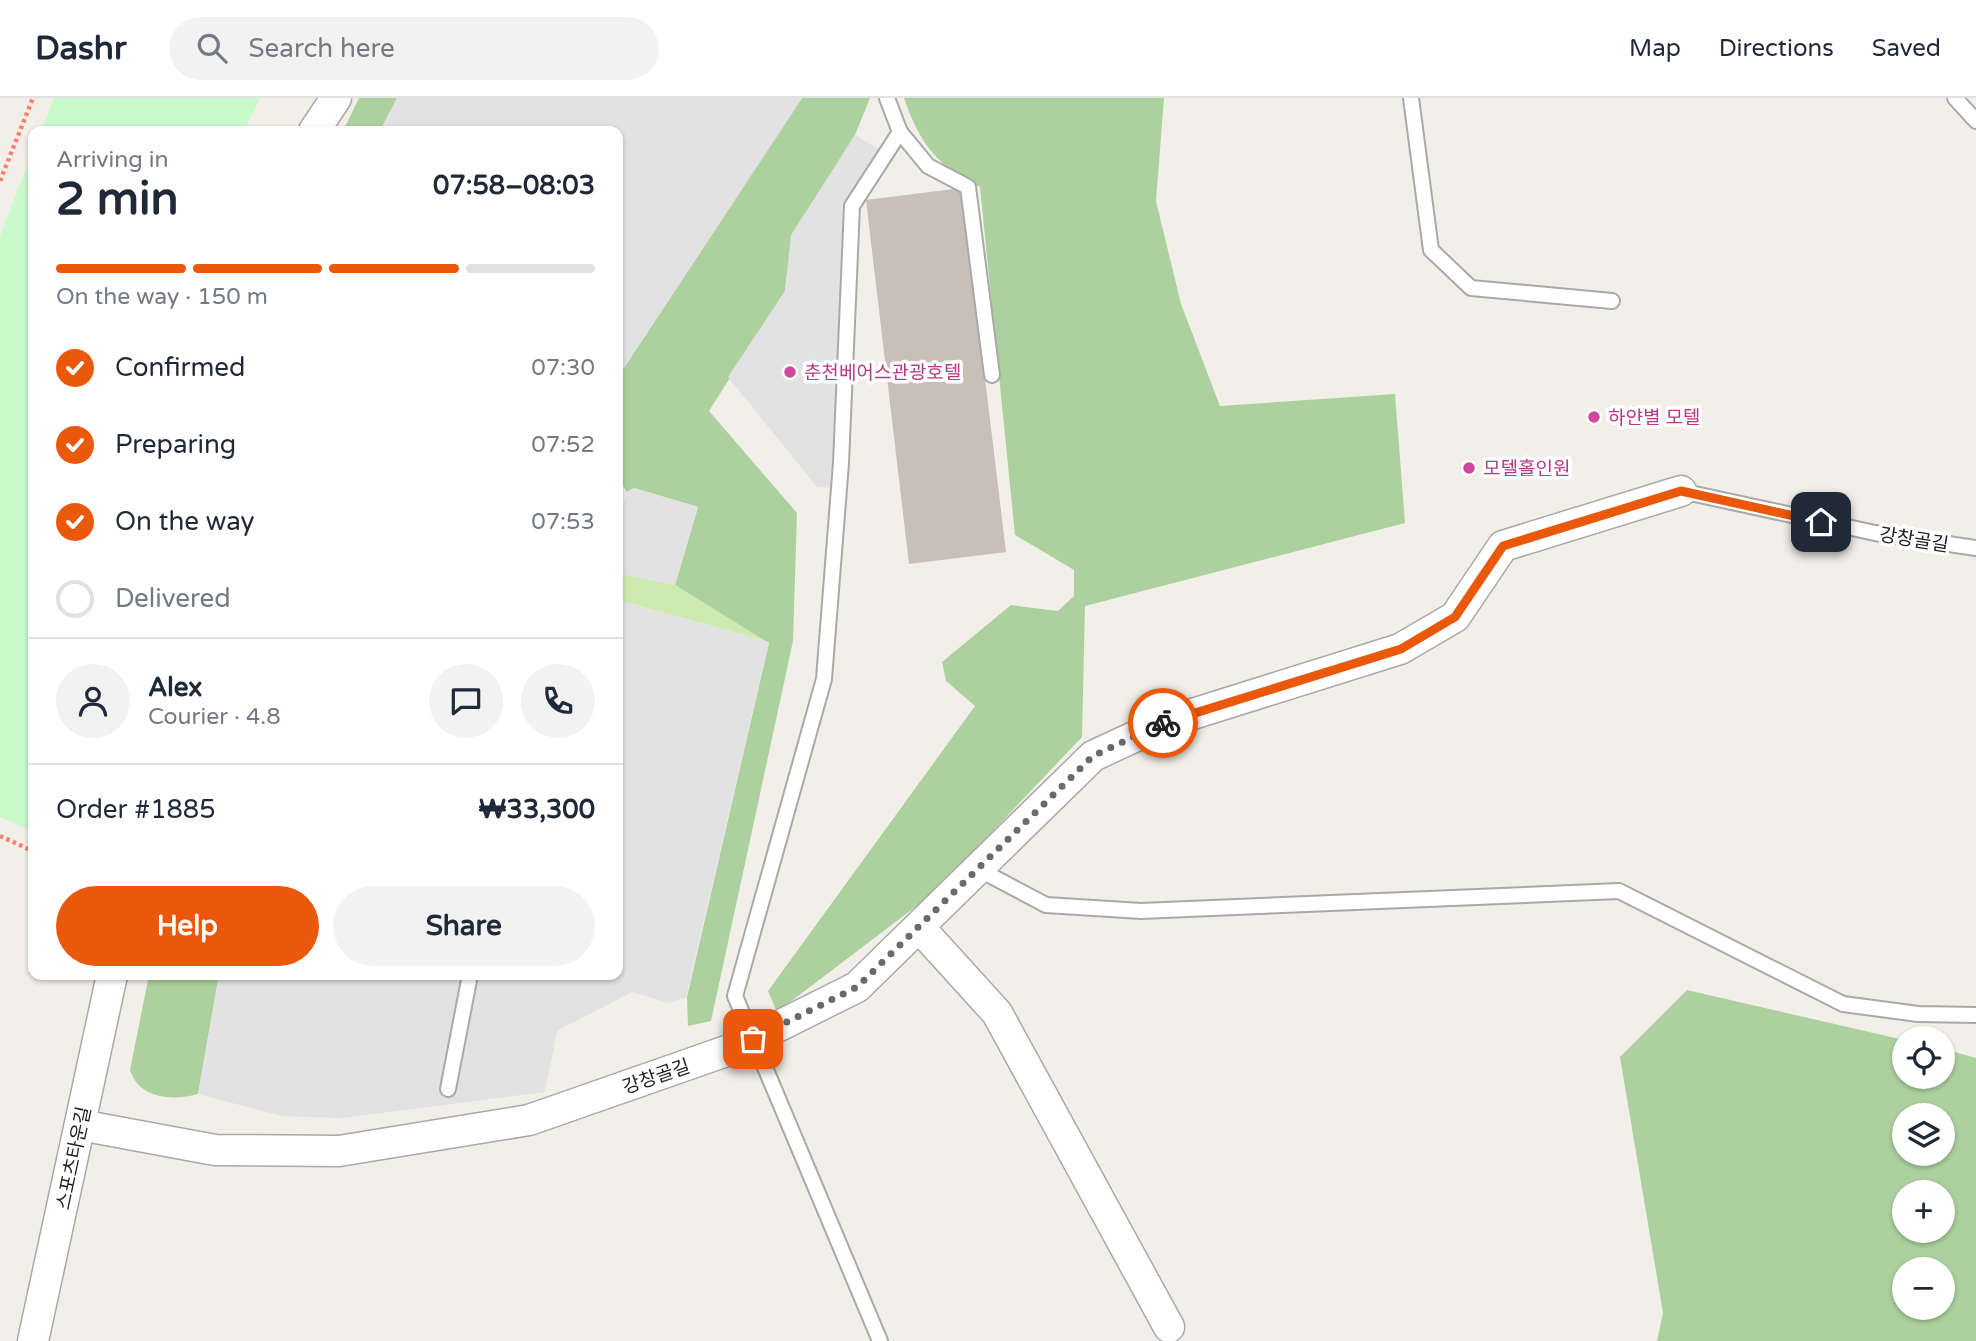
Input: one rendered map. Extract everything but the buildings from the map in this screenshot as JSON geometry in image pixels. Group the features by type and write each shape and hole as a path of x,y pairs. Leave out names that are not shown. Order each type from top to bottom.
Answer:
{"street":[{"path":"317,126 335,98"},
{"name":"강창골길","path":"80,1125 215,1150 339,1151 529,1120 753,1039 857,987 1093,756 1164,723 1401,649 1455,617 1503,546 1681,491"},
{"path":"919,927 997,1013 1169,1326"},
{"name":"스포츠타운길","path":"33,1341 111,980"}],"lane":[{"path":"887,98 900,132 928,166 968,187 992,375"},
{"path":"1411,98 1431,250 1471,288 1612,301"},
{"path":"1955,98 1976,121"},
{"path":"880,1341 735,996 824,679 841,463 852,206 900,132"},
{"name":"강창골길","path":"1681,491 1875,533 1976,548"},
{"path":"978,869 1046,905 1141,911 1619,891 1843,1004 1919,1014 1976,1015"},
{"path":"448,1089 469,980"}],"path":[{"path":"0,181 33,98"},
{"path":"0,836 28,849"}],"green space":[{"path":"54,98 260,98 246,126 43,126"},
{"path":"359,98 397,98 383,126 345,126"},
{"path":"802,98 870,98 855,135 792,235 785,291 709,411 797,513 793,641 711,1021 688,1026 687,997 769,643 675,585 698,507 634,488 627,492 623,486 623,369"},
{"path":"904,98 1164,98 1156,201 1181,304 1220,406 1395,394 1405,523 1085,606 1082,737 935,892 777,1012 768,991 975,706 946,681 942,662 1011,605 1058,611 1074,596 1074,570 1015,535 980,187 952,170 931,152 916,128"},
{"path":"28,164 28,829 0,817 0,236"},
{"path":"623,574 675,585 769,642 623,601"},
{"path":"148,980 218,980 198,1094 158,1096 141,1087 130,1070"},
{"path":"1687,990 1892,1037 1892,1089 1955,1089 1955,1052 1976,1058 1976,1341 1657,1341 1663,1313 1620,1057"}],"shaded area":[{"path":"397,98 802,98 623,369 623,126 383,126"},
{"path":"855,135 882,151 848,204 836,488 817,487 728,377 785,291 791,235"},
{"path":"634,488 698,507 675,585 623,574 623,506 627,492"},
{"path":"623,601 769,642 686,997 669,1003 632,992 557,1031 545,1092 342,1118 281,1116 198,1094 218,980 623,980"}],"way so far":[{"path":"753,1039 857,987 1093,756 1163,723"}],"place":[{"name":"춘천베어스관광호텔","path":"790,372"},
{"name":"하얀별 모텔","path":"1594,417"},
{"name":"모텔홀인원","path":"1469,468"}],"route":[{"path":"1163,723 1401,649 1455,617 1503,546 1681,491 1821,522"}]}
